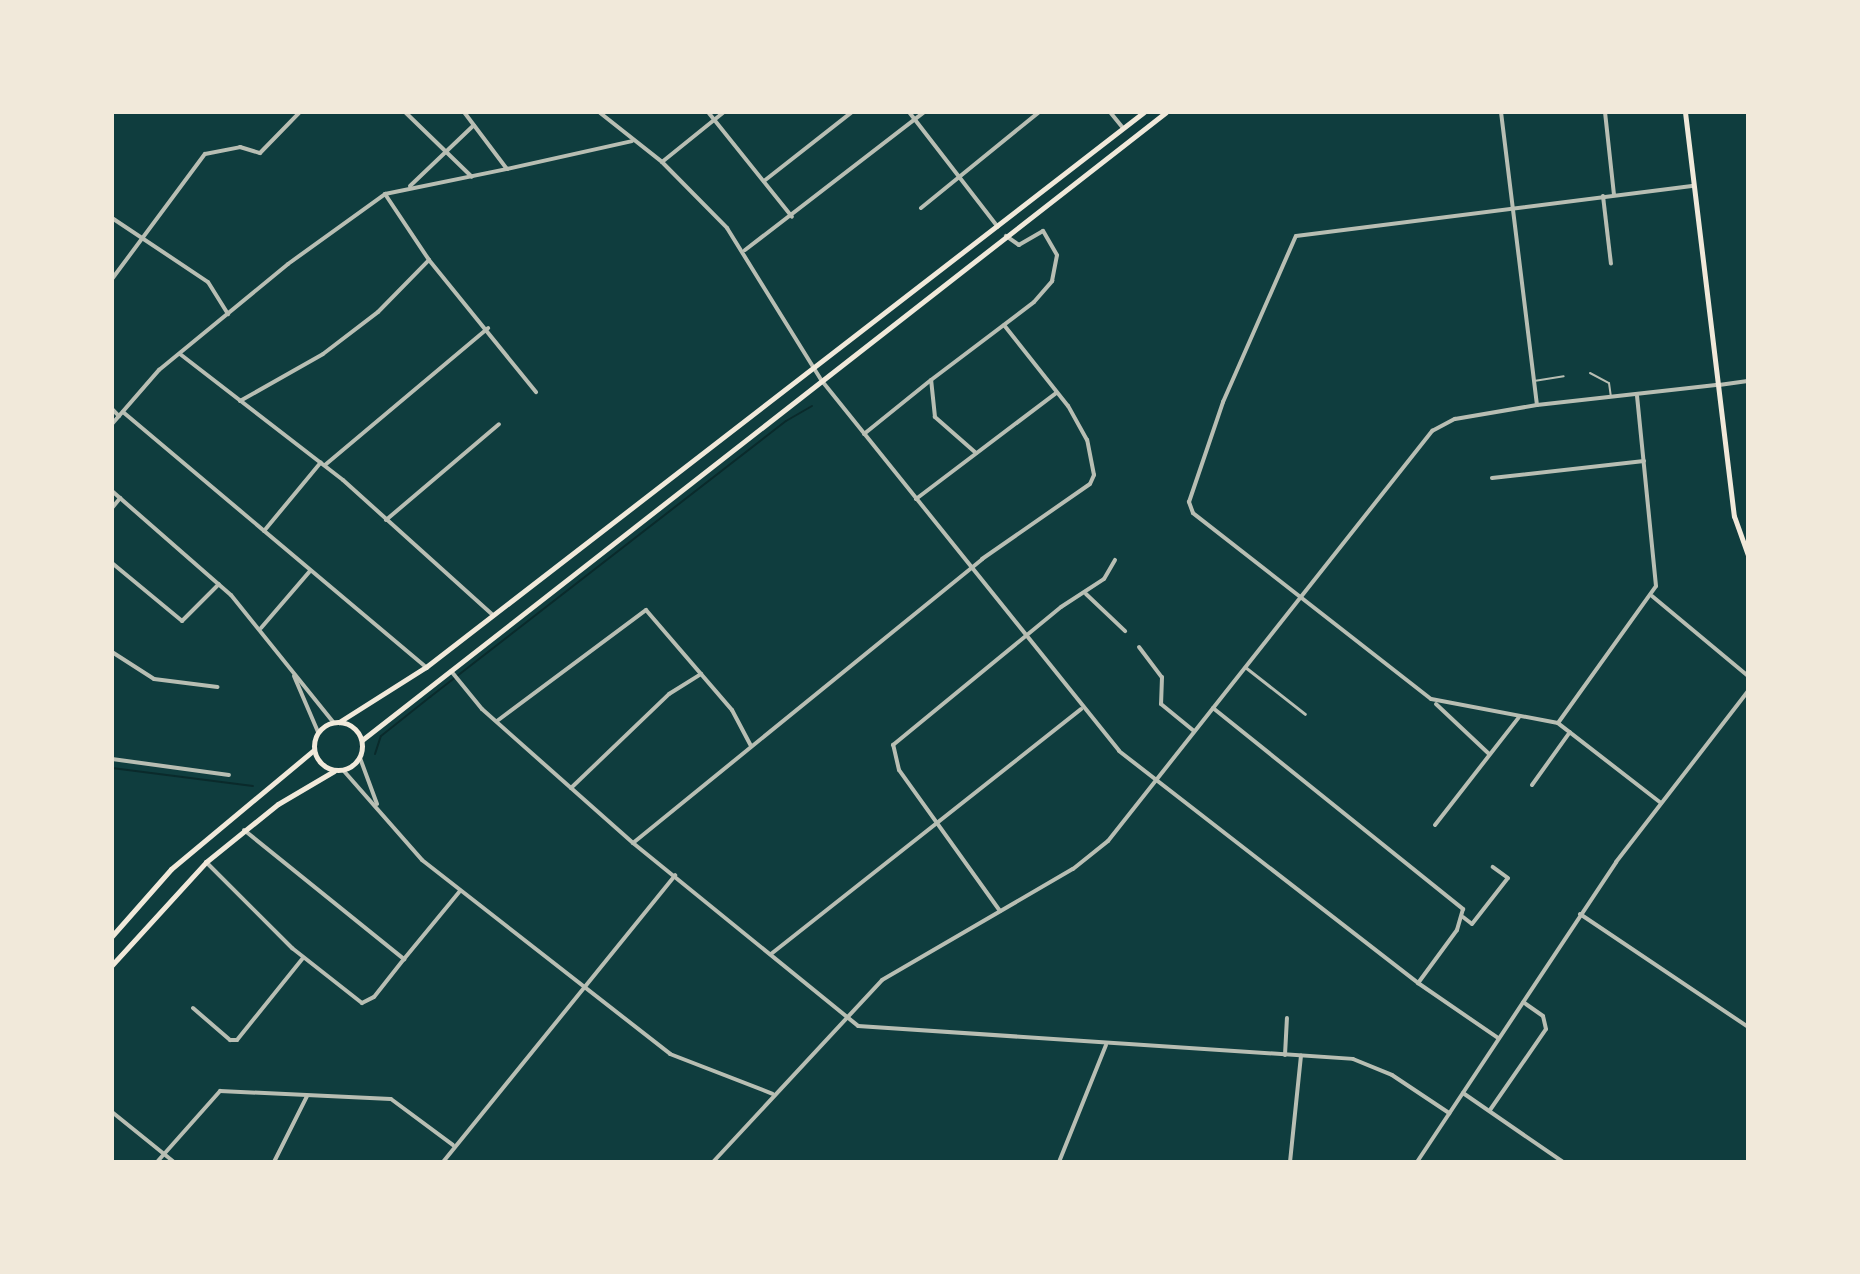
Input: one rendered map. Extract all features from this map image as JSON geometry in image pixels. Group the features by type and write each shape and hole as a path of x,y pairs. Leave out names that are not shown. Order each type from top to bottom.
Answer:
{"main road":[{"path":"112,936 171,869 314,750 318,732 426,667 1144,112"},
{"path":"362,740 1166,112"},
{"path":"1685,112 1734,516 1748,555"},
{"path":"112,965 206,862 244,830 334,771 343,770 360,758 362,740 356,729 336,722"},
{"path":"314,750 323,766 334,771"}],"street":[{"path":"112,279 147,238 187,173 205,154 240,147 260,153 300,112"},
{"path":"405,112 442,153 472,177"},
{"path":"464,112 507,169"},
{"path":"599,112 662,162 745,250 813,369 1023,638 1119,751 1418,983 1498,1038"},
{"path":"708,112 792,217"},
{"path":"662,162 724,112"},
{"path":"764,181 852,112"},
{"path":"909,112 998,227"},
{"path":"745,250 792,217 924,112"},
{"path":"921,208 1039,112"},
{"path":"1110,112 1123,128"},
{"path":"1501,112 1537,405"},
{"path":"1605,112 1614,195"},
{"path":"410,186 474,125"},
{"path":"112,424 180,354 385,194 410,186 472,177 632,141"},
{"path":"1489,754 1431,699 1193,513 1189,502 1223,402 1292,241 1303,232 1694,186"},
{"path":"385,194 429,260 488,328 536,392"},
{"path":"1603,196 1611,264"},
{"path":"112,218 147,238 208,282 228,315"},
{"path":"864,434 1004,325 1046,288 1057,255 1043,231 1019,245 1006,236"},
{"path":"240,401 323,354 378,312 429,260"},
{"path":"633,843 971,571 1093,480 1088,442 1056,393 1004,325"},
{"path":"264,531 323,464 488,328"},
{"path":"180,354 323,464 493,615"},
{"path":"931,380 935,417 976,453"},
{"path":"713,1162 844,1016 882,980 1091,856 1213,708 1432,431 1455,419 1537,405 1611,399 1748,381"},
{"path":"916,499 1056,393"},
{"path":"1558,723 1652,596 1657,577 1637,396"},
{"path":"112,409 426,667"},
{"path":"386,520 499,424"},
{"path":"1492,478 1644,461"},
{"path":"112,491 219,584 261,628 336,722"},
{"path":"112,508 120,498"},
{"path":"1000,911 899,770 893,745 1023,638 1086,594 1115,560"},
{"path":"112,563 182,621 219,584"},
{"path":"261,628 310,571"},
{"path":"1086,594 1125,631"},
{"path":"1652,596 1748,676"},
{"path":"497,721 646,610 732,710 751,746"},
{"path":"1139,647 1162,677 1161,704 1194,731"},
{"path":"112,652 154,679 218,687"},
{"path":"289,666 318,732"},
{"path":"1245,667 1305,714"},
{"path":"451,671 470,698 633,843 844,1016 864,1028 1301,1056 1372,1065 1449,1113"},
{"path":"571,788 669,694 701,674"},
{"path":"1417,1162 1580,914 1748,691"},
{"path":"1431,699 1558,723 1661,803"},
{"path":"1213,708 1455,899 1463,917 1472,924 1508,878 1493,867"},
{"path":"771,954 1081,709"},
{"path":"1435,825 1520,716"},
{"path":"1532,785 1570,732"},
{"path":"360,758 378,807"},
{"path":"112,759 229,775"},
{"path":"343,770 378,807 404,843 460,891 688,1064 773,1094"},
{"path":"244,830 404,959"},
{"path":"206,862 303,958 362,1003 374,997 460,891"},
{"path":"443,1162 453,1145 582,984 675,875"},
{"path":"1580,914 1748,1027"},
{"path":"1418,983 1463,917"},
{"path":"193,1008 230,1040 237,1040 303,958"},
{"path":"1490,1110 1546,1029 1543,1016 1523,1002"},
{"path":"1285,1055 1287,1018"},
{"path":"1059,1162 1106,1045"},
{"path":"1290,1162 1301,1056"},
{"path":"157,1162 215,1093 391,1099 453,1145"},
{"path":"1463,1093 1563,1162"},
{"path":"274,1162 307,1096"},
{"path":"112,1112 174,1162"}],"lane":[{"path":"1590,373 1609,383 1611,399"},
{"path":"1534,381 1564,376"}],"waterway":[{"path":"375,754 381,736 786,421 812,406"},
{"path":"112,768 253,786"}]}
